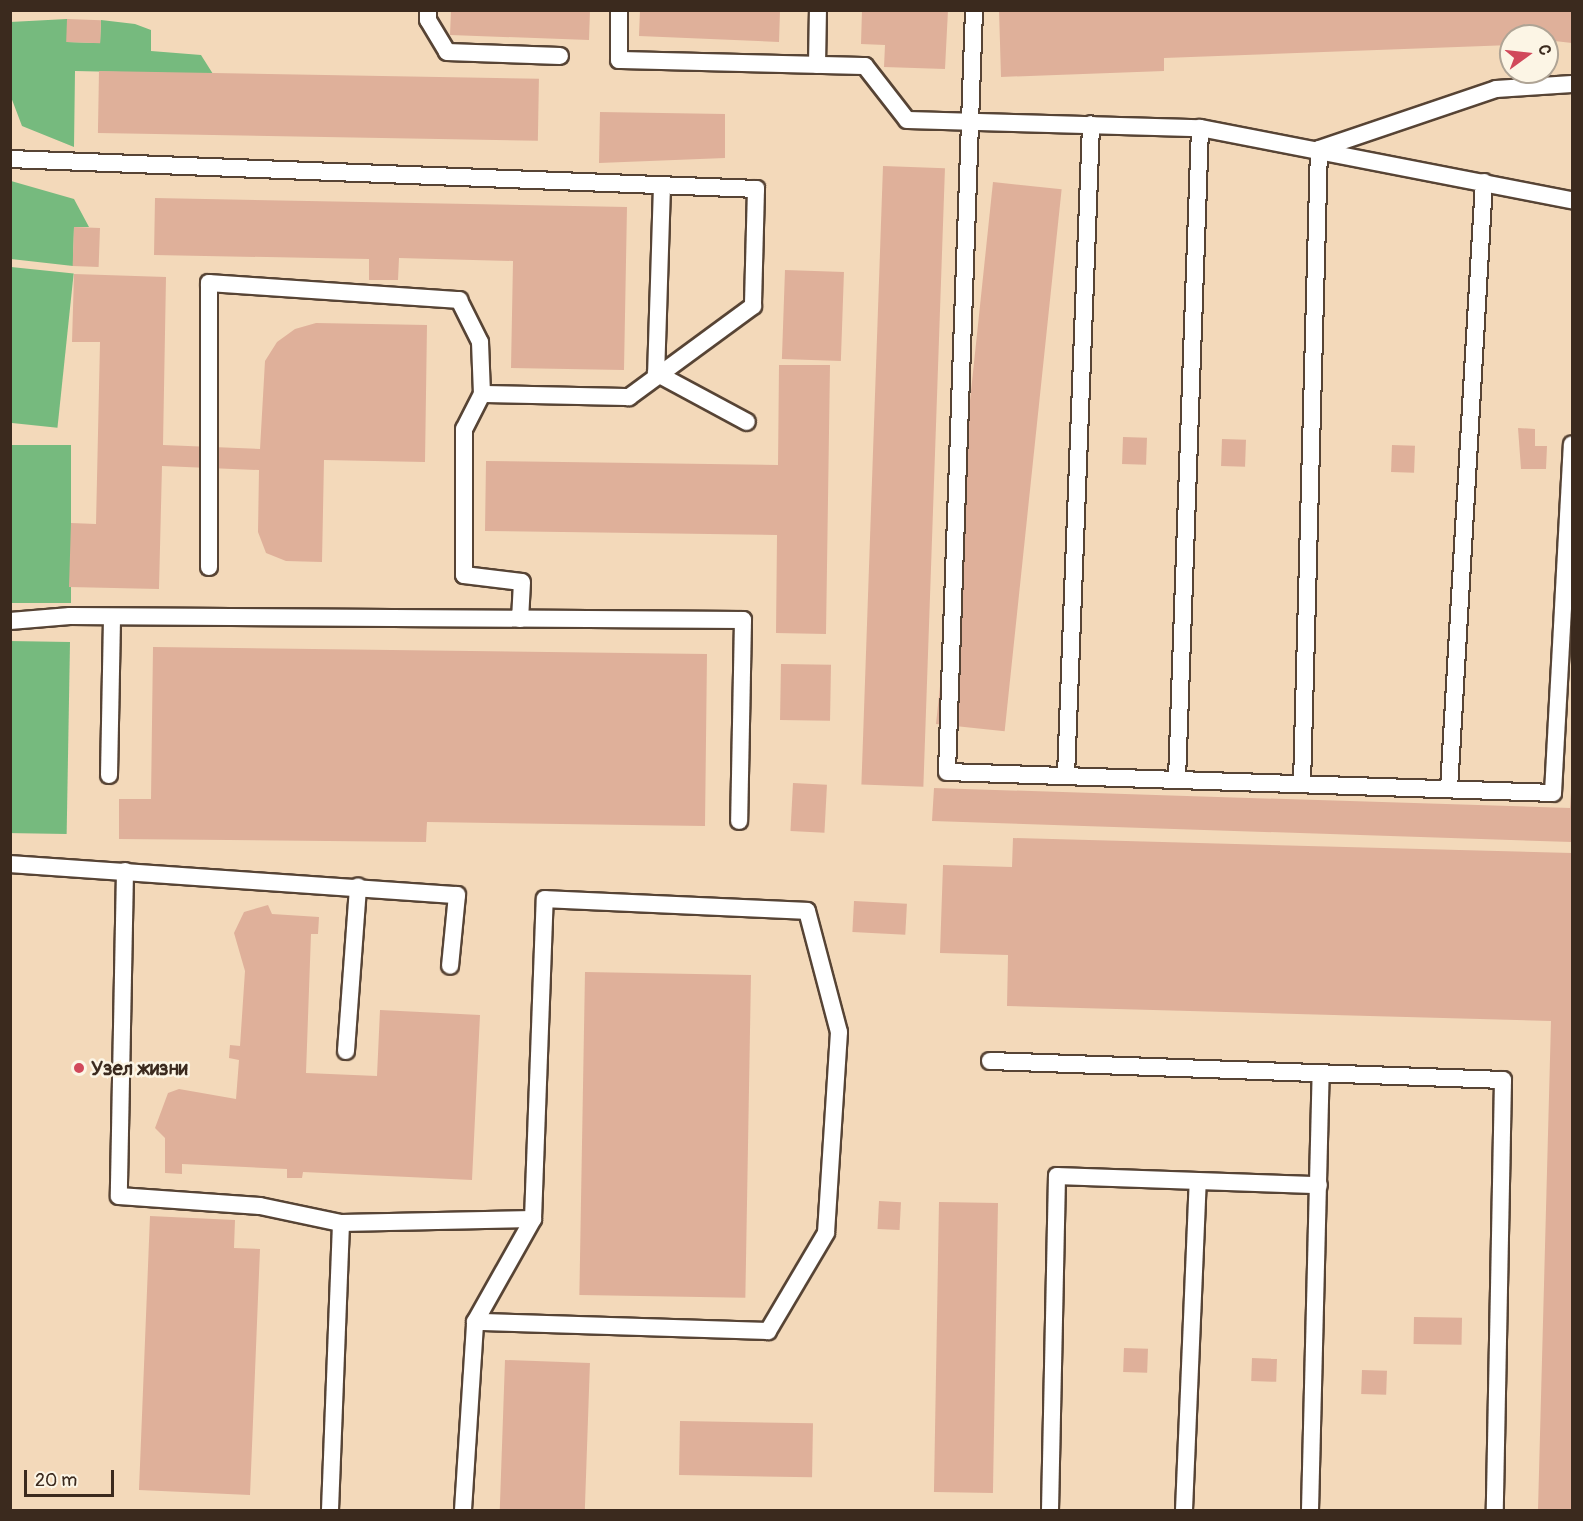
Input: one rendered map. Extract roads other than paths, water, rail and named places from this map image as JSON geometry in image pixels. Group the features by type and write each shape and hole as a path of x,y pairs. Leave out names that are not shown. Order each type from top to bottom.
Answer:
{"lane":[{"path":"428,10 428,20 447,52 560,56"},
{"path":"619,10 619,60 865,66 907,120 1200,128 1319,149 1572,200"},
{"path":"817,65 818,10"},
{"path":"975,10 947,772 1553,793 1572,445"},
{"path":"1319,149 1496,90 1572,84"},
{"path":"1066,776 1091,124"},
{"path":"1177,780 1200,128"},
{"path":"1302,784 1319,149"},
{"path":"10,159 756,189 753,306 656,373 629,397 482,394"},
{"path":"1449,789 1484,182"},
{"path":"656,373 662,186"},
{"path":"209,567 209,283 459,300 480,342 482,394 464,429 464,575 522,582 520,619"},
{"path":"656,373 747,422"},
{"path":"109,776 112,617"},
{"path":"10,621 112,617 742,620 739,821"},
{"path":"10,864 358,886 457,895 450,966"},
{"path":"126,871 119,1196 260,1206 341,1223 533,1219"},
{"path":"346,1051 358,886"},
{"path":"463,1510 475,1322 533,1219 545,899 807,911 839,1032 826,1233 768,1331 475,1322"},
{"path":"990,1061 1503,1080 1495,1510"},
{"path":"1310,1510 1321,1074"},
{"path":"1050,1510 1057,1176 1319,1185"},
{"path":"1184,1510 1198,1181"},
{"path":"330,1510 341,1223"}],"place":[{"name":"Узел жизни","path":"79,1068"}]}
